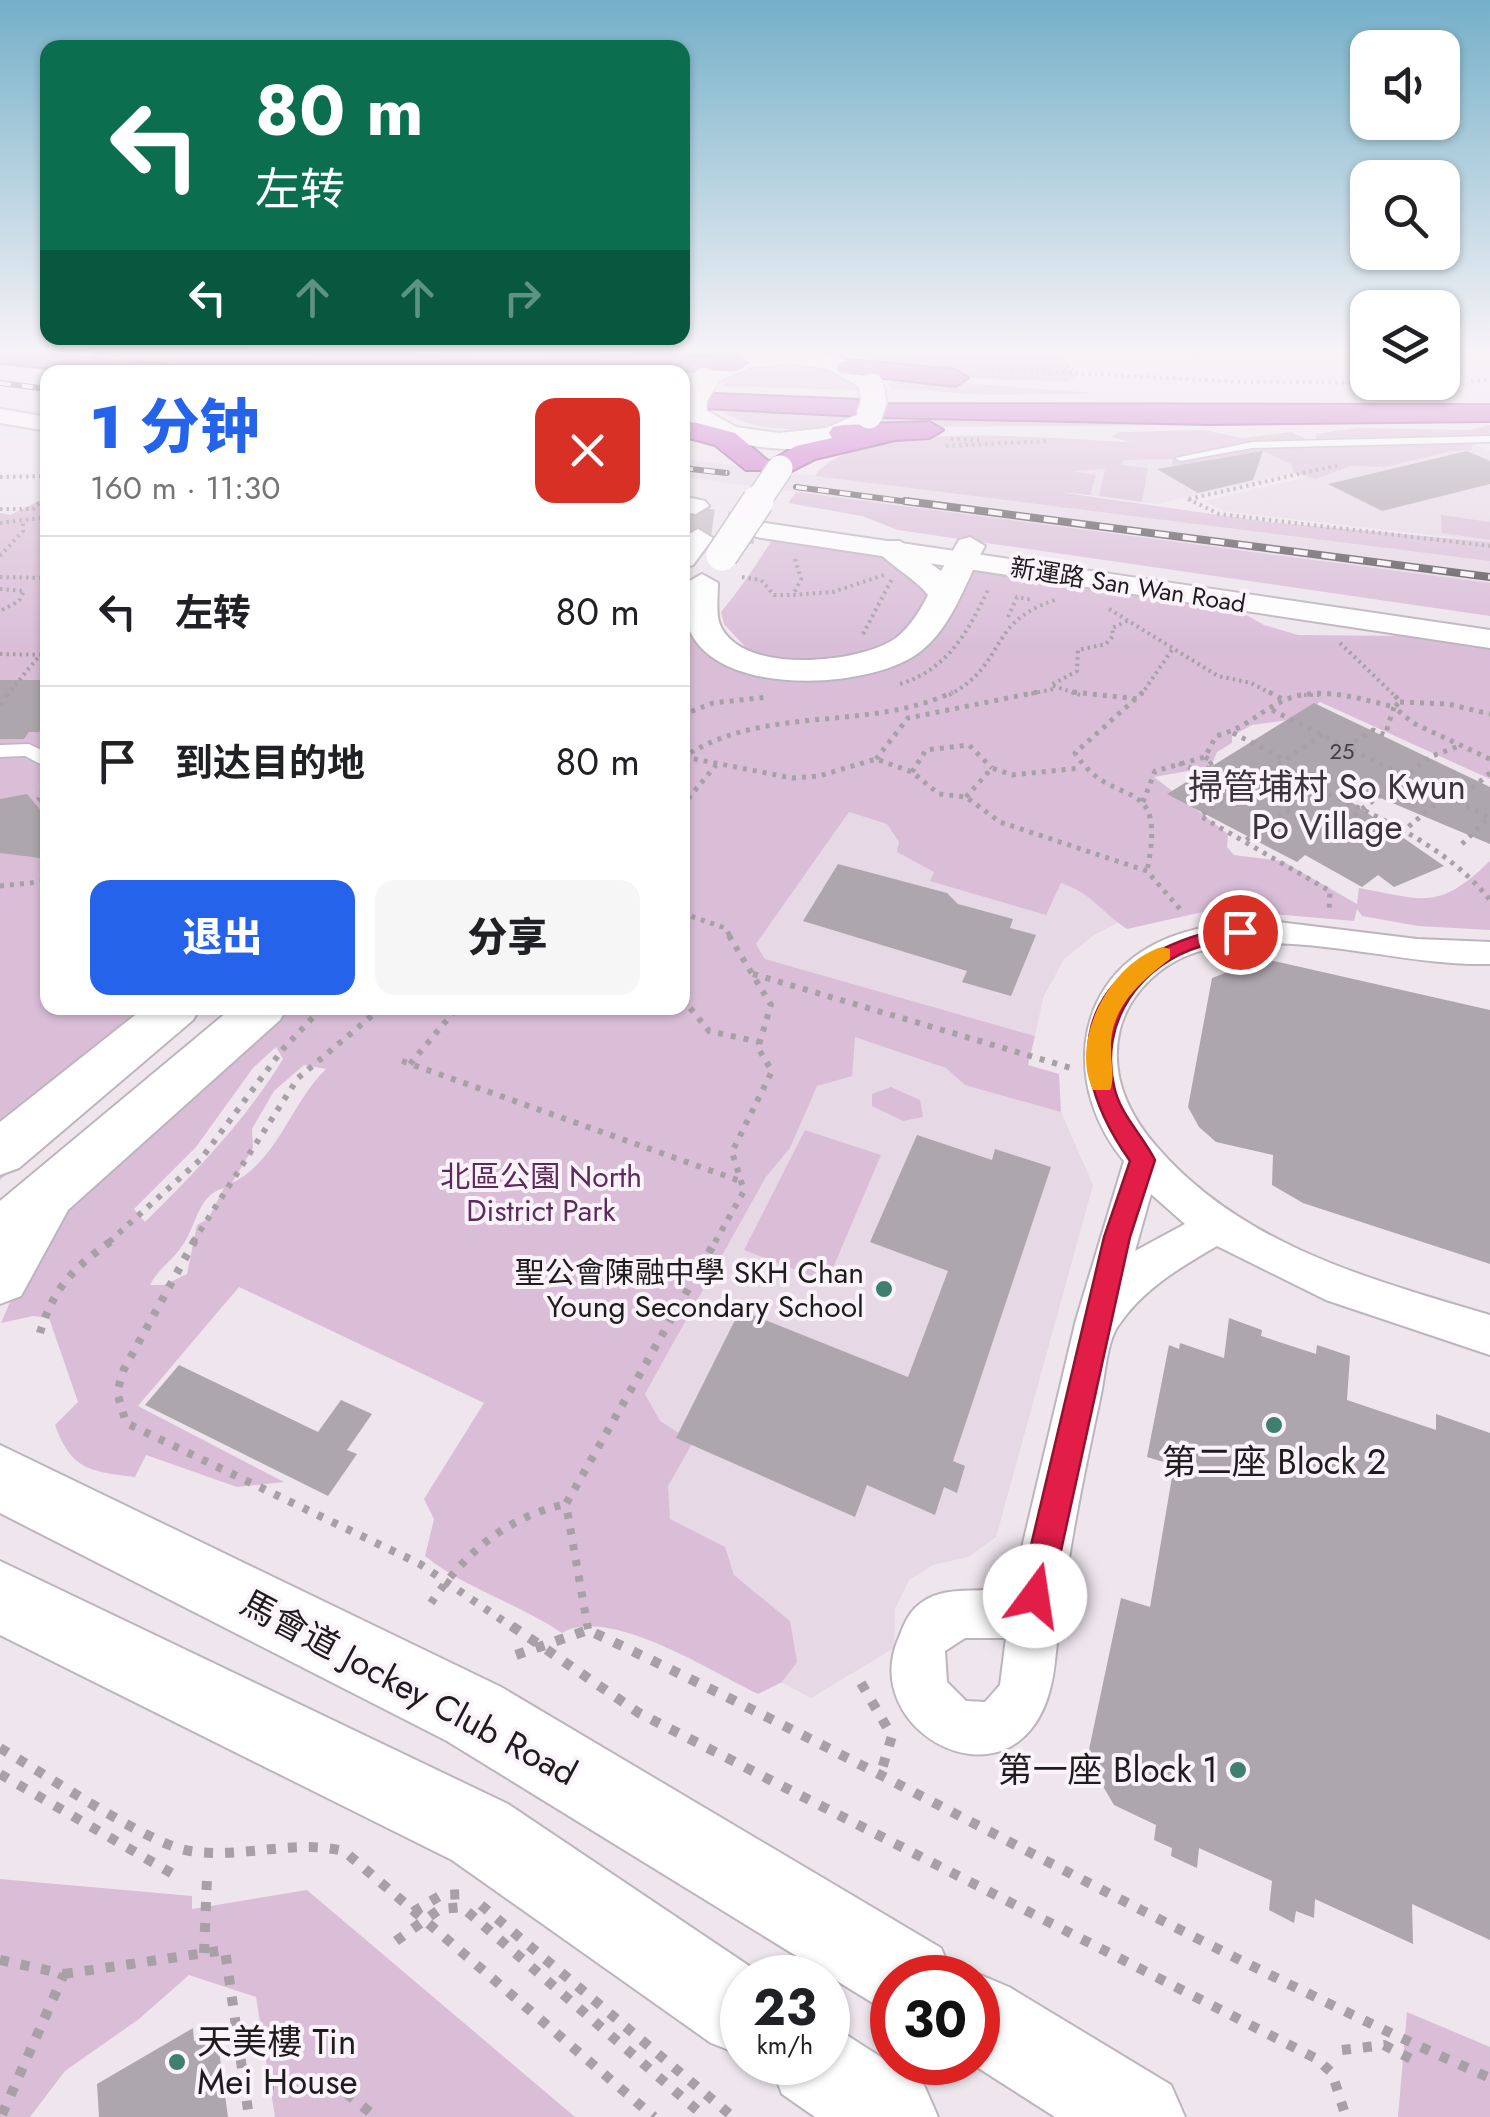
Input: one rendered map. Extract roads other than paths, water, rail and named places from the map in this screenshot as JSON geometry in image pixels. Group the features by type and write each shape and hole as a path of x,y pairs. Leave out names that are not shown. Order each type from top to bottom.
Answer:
{"highway":[{"path":"742,450 768,466 815,450"}],"main road":[{"path":"756,450 768,466"},
{"path":"798,450 768,466 697,546 702,623 720,645 754,662 813,670 868,665 895,653 921,631 966,552"},
{"path":"888,547 925,572 943,594"},
{"path":"0,1153 168,1015"},
{"path":"0,1235 255,1015"},
{"path":"0,1278 52,1188"},
{"name":"馬會道 Jockey Club Road","path":"0,1478 474,1714 873,1955"},
{"path":"0,1597 480,1832 720,1997"},
{"path":"1000,2032 1139,2117"},
{"path":"847,2085 892,2117"}],"street":[{"name":"新運路 San Wan Road","path":"1490,620 770,524 888,547 966,552 1109,584 1490,639"},
{"path":"0,752 29,750 40,757"},
{"path":"1490,953 1294,932 1240,932 1195,940 1148,962 1108,1009 1098,1052 1102,1087 1116,1122 1143,1160 1216,1227 1261,1254 1348,1290 1490,1334"},
{"path":"1035,1596 1117,1237 1143,1160"},
{"path":"1095,1329 1119,1290 1146,1266 1216,1227"}],"lane":[{"path":"1180,458 1222,450"}],"tunnel":[{"path":"690,521 765,531"}],"railway":[{"path":"690,469 727,473"},
{"path":"796,487 924,504"},
{"path":"905,501 1490,577"}],"place":[{"name":"聖公會陳融中學 SKH Chan Young Secondary School","path":"884,1289"},
{"name":"第二座 Block 2","path":"1274,1425"},
{"name":"第一座 Block 1","path":"1238,1770"},
{"name":"天美樓 Tin Mei House","path":"177,2062"}],"district":[{"name":"掃管埔村 So Kwun Po Village","path":"1327,807"}],"park label":[{"name":"北區公園 North District Park","path":"541,1193"}]}
